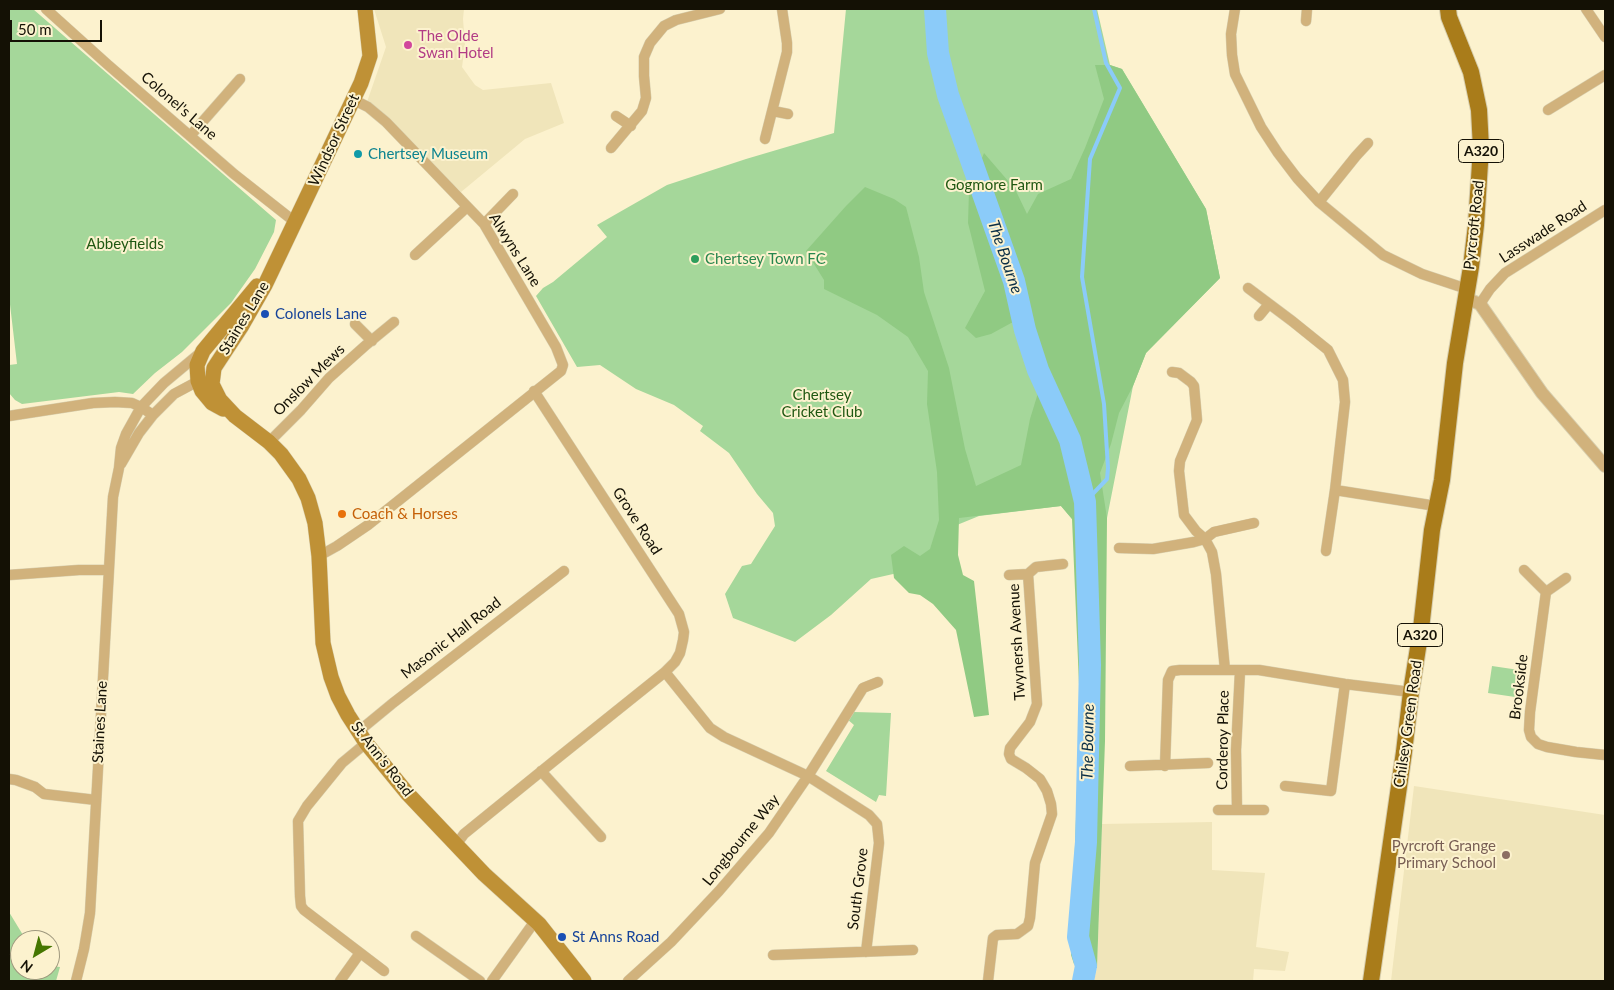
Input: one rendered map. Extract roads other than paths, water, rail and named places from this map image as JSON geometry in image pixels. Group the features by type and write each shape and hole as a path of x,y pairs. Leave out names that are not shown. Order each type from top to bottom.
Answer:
{"main road":[{"name":"Windsor Street","path":"273,266 354,100 370,56 365,9"},
{"name":"Pyrcroft Road","path":"1445,11 1471,72 1479,110 1481,148 1471,297"},
{"name":"Staines Lane","path":"198,381 197,365 203,351 273,266"},
{"name":"Staines Lane","path":"214,368 241,327 265,285 273,266"},
{"name":"Chilsey Green Road","path":"1371,981 1421,629 1436,506 1442,480 1455,363 1471,297"},
{"name":"St Ann's Road","path":"214,368 212,377 214,390 220,400 235,416"},
{"name":"St Ann's Road","path":"198,381 212,403 235,416 269,442 291,466 308,498 315,523 319,556 323,643 327,662 338,696 362,737 407,793 484,874 535,921 584,981"}],"street":[{"name":"Colonel's Lane","path":"46,9 234,174 295,222"},
{"path":"611,148 642,111 646,98 644,57 650,43 664,26 676,20 720,9"},
{"path":"765,139 787,52 782,9"},
{"path":"1235,9 1231,34 1235,74 1261,126 1297,178 1319,202 1383,255 1471,297 1542,393 1605,466"},
{"path":"1306,21 1307,9"},
{"path":"1586,9 1605,37"},
{"path":"1548,110 1605,75"},
{"path":"190,136 240,79"},
{"name":"Alwyns Lane","path":"354,100 368,107 386,122 484,224 556,347 563,365 561,370 534,391"},
{"path":"773,111 788,114"},
{"path":"616,116 631,126"},
{"path":"1319,202 1368,143"},
{"path":"484,224 513,194"},
{"path":"415,255 467,207"},
{"name":"Lasswade Road","path":"1471,297 1490,289 1505,272 1605,210"},
{"path":"1248,288 1328,350 1343,380 1345,402 1336,490 1326,551"},
{"path":"1259,316 1269,304"},
{"name":"Onslow Mews","path":"269,442 329,378 394,322"},
{"path":"355,324 372,340"},
{"name":"Staines Lane","path":"78,979 90,913 113,497 121,448 142,406 164,383 203,351"},
{"name":"Staines Lane","path":"119,468 139,433 153,414 174,394 209,374 214,368"},
{"path":"1172,372 1179,373 1194,386 1197,420 1180,461 1184,515 1205,540 1212,552 1216,574 1225,670"},
{"path":"319,556 338,546 368,525 534,391"},
{"name":"Grove Road","path":"456,845 464,834 665,672 675,662 680,653 684,632 679,614 534,391"},
{"path":"9,416 93,403 132,403 142,406 153,414"},
{"path":"1336,490 1436,506"},
{"path":"1120,548 1153,549 1205,540 1214,532 1254,522"},
{"name":"Twynersh Avenue","path":"1008,575 1028,574 1036,567 1063,564"},
{"path":"9,575 109,570"},
{"path":"1524,570 1546,592 1566,578"},
{"name":"Masonic Hall Road","path":"384,971 301,906 298,822 307,806 335,770 353,753 362,737 393,703 564,571"},
{"name":"Twynersh Avenue","path":"988,981 992,938 997,935 1017,934 1028,926 1035,863 1052,814 1047,791 1040,780 1026,768 1011,759 1009,754 1010,748 1030,722 1037,704 1028,574"},
{"name":"Brookside","path":"1546,592 1530,712 1529,730 1531,737 1538,744 1547,747 1605,755"},
{"path":"1165,766 1168,680 1172,671 1259,670 1345,684 1411,692"},
{"name":"Corderoy Place","path":"1237,810 1236,750 1240,671"},
{"path":"665,672 710,728 724,737 808,776"},
{"name":"Longbourne Way","path":"628,981 671,942 719,891 769,833 808,776 863,688 878,682"},
{"path":"1285,786 1331,791 1345,684"},
{"path":"1130,766 1208,763"},
{"path":"541,771 601,837"},
{"name":"South Grove","path":"808,776 868,815 877,824 879,843 866,952"},
{"path":"9,779 35,787 44,794 96,800"},
{"name":"Corderoy Place","path":"1218,810 1264,810"},
{"path":"492,981 535,921"},
{"path":"416,936 480,981"},
{"name":"South Grove","path":"773,955 913,950"},
{"path":"340,981 360,953"}],"waterway":[{"name":"The Bourne","path":"935,9 938,53 948,95 1014,281 1025,330 1038,370 1070,440 1085,502 1090,665 1086,842 1078,937 1086,966 1083,981"},
{"name":"The Bourne","path":"1085,502 1107,479 1108,468 1104,404 1082,277 1090,159 1120,88 1106,63 1094,9"}],"place":[{"name":"The Olde Swan Hotel","path":"408,45"},
{"name":"Chertsey Museum","path":"358,154"},
{"name":"Chertsey Town FC","path":"695,259"},
{"name":"Colonels Lane","path":"265,314"},
{"name":"Coach & Horses","path":"342,514"},
{"name":"Pyrcroft Grange Primary School","path":"1506,855"},
{"name":"St Anns Road","path":"562,937"}],"park label":[{"name":"Gogmore Farm","path":"994,185"},
{"name":"Abbeyfields","path":"125,244"},
{"name":"Chertsey Cricket Club","path":"822,404"}]}
